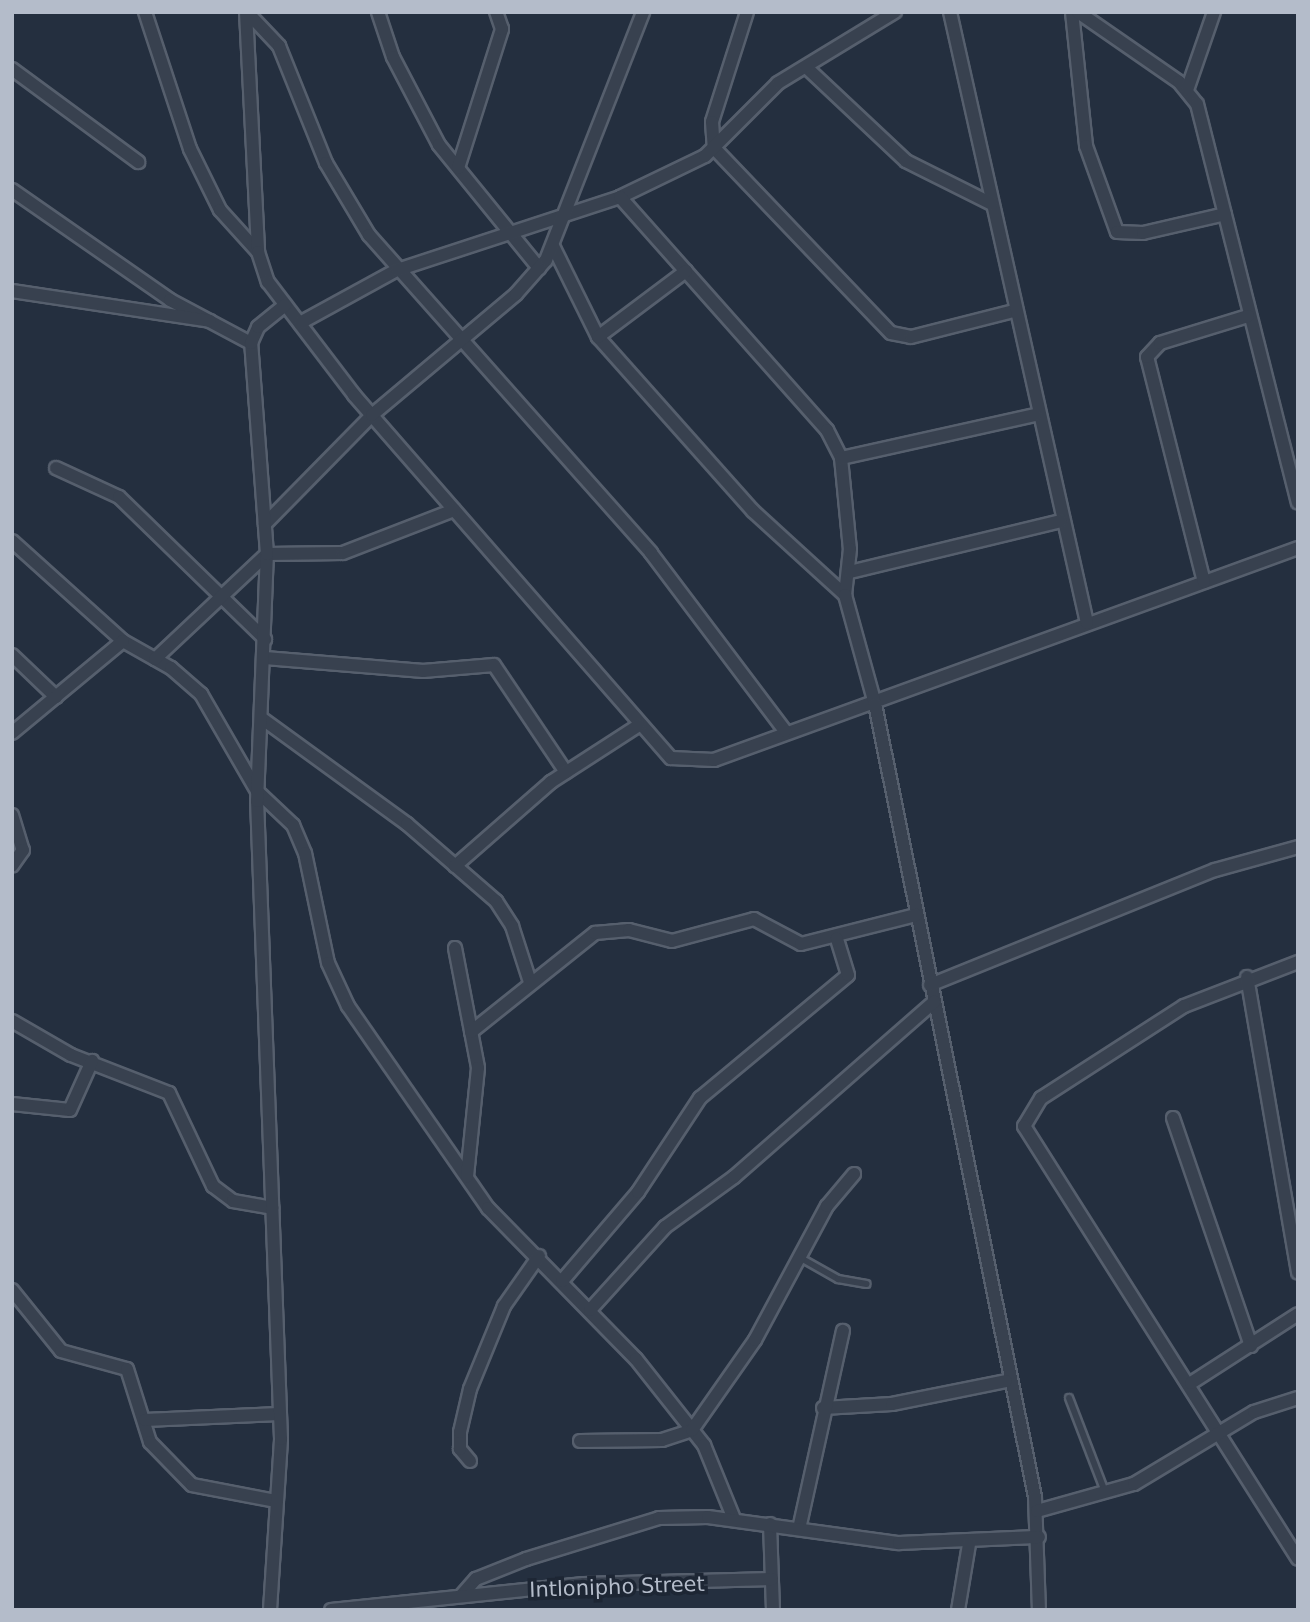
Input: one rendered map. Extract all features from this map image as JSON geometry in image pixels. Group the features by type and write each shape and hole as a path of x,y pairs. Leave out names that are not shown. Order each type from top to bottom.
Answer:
{"street":[{"path":"145,12 190,149 220,210 258,252"},
{"path":"247,12 258,252 262,272 372,415 664,753 694,762 875,704 1087,623 1298,548"},
{"path":"247,12 279,46 347,205 397,270 459,341 651,553 785,731"},
{"path":"378,12 414,100 458,168 538,268"},
{"path":"458,168 502,29 496,12"},
{"path":"265,524 372,415 459,341 538,268 554,246 568,213 643,12"},
{"path":"747,12 709,132 714,148 891,333 911,337 1014,311"},
{"path":"300,323 397,270 513,236 568,213 620,197 714,148 757,100 895,12"},
{"path":"950,12 1035,415 1087,623"},
{"path":"1072,12 1086,146 1114,228 1127,236 1225,214"},
{"path":"1079,12 1187,90 1203,120 1248,316 1298,502"},
{"path":"1187,90 1214,12"},
{"path":"806,67 906,162 992,204"},
{"path":"12,69 138,162"},
{"path":"12,190 210,321 251,343"},
{"path":"620,197 827,430 841,458 850,572 845,595 875,704 1006,1381 1037,1511 1039,1610"},
{"path":"554,246 598,337 762,520 845,595"},
{"path":"598,337 686,271"},
{"path":"12,291 210,321"},
{"path":"270,1610 279,1414 257,791 264,720 267,554 251,343 258,327 285,304"},
{"path":"1204,582 1146,362 1160,343 1248,316"},
{"path":"841,458 1035,415"},
{"path":"56,468 119,497 265,639"},
{"path":"155,659 218,596 267,554 342,553 454,510"},
{"path":"850,572 1061,521"},
{"path":"12,541 123,641 155,659 201,694 257,791 293,825 305,853 328,963 348,1006 488,1208 539,1256 590,1310 692,1430 725,1484 734,1520"},
{"path":"12,733 123,641"},
{"path":"12,655 55,697"},
{"path":"265,658 423,671 494,665 566,772"},
{"path":"264,720 455,866 496,901 512,926 530,982"},
{"path":"455,866 566,772 639,725"},
{"path":"12,815 23,850 12,866"},
{"path":"930,985 1214,870 1298,847"},
{"path":"471,1032 530,982 595,933 614,930 672,941 754,919 801,944 837,939 916,915"},
{"path":"562,1281 638,1192 700,1098 848,975 837,939"},
{"path":"455,948 471,1032 478,1100 467,1176"},
{"path":"1298,961 1247,977 1184,1006 1041,1098 1024,1126 1027,1139 1191,1383 1298,1559"},
{"path":"1247,977 1298,1273"},
{"path":"590,1310 665,1227 734,1177 934,1002"},
{"path":"12,1021 92,1061 169,1093 208,1181 233,1201 272,1208"},
{"path":"12,1104 70,1110 92,1061"},
{"path":"1173,1118 1251,1346"},
{"path":"580,1441 662,1440 692,1430 755,1340 797,1256 853,1174"},
{"path":"470,1461 460,1449 460,1432 470,1389 504,1306 539,1256"},
{"path":"12,1290 61,1351 127,1369 150,1443 192,1485 276,1501"},
{"path":"1191,1383 1298,1314"},
{"path":"799,1529 823,1408 843,1331"},
{"path":"823,1408 892,1404 1006,1381"},
{"path":"1037,1511 1133,1484 1220,1431 1298,1398"},
{"path":"145,1420 279,1414"},
{"path":"462,1603 476,1579 590,1536 659,1518 734,1520 865,1540 969,1544 1039,1537"},
{"path":"770,1524 773,1610"},
{"path":"958,1610 969,1544"},
{"name":"Intlonipho Street","path":"331,1610 462,1603 584,1584 772,1579"}],"lane":[{"path":"797,1256 838,1279 867,1284"},
{"path":"1069,1398 1105,1494"}]}
